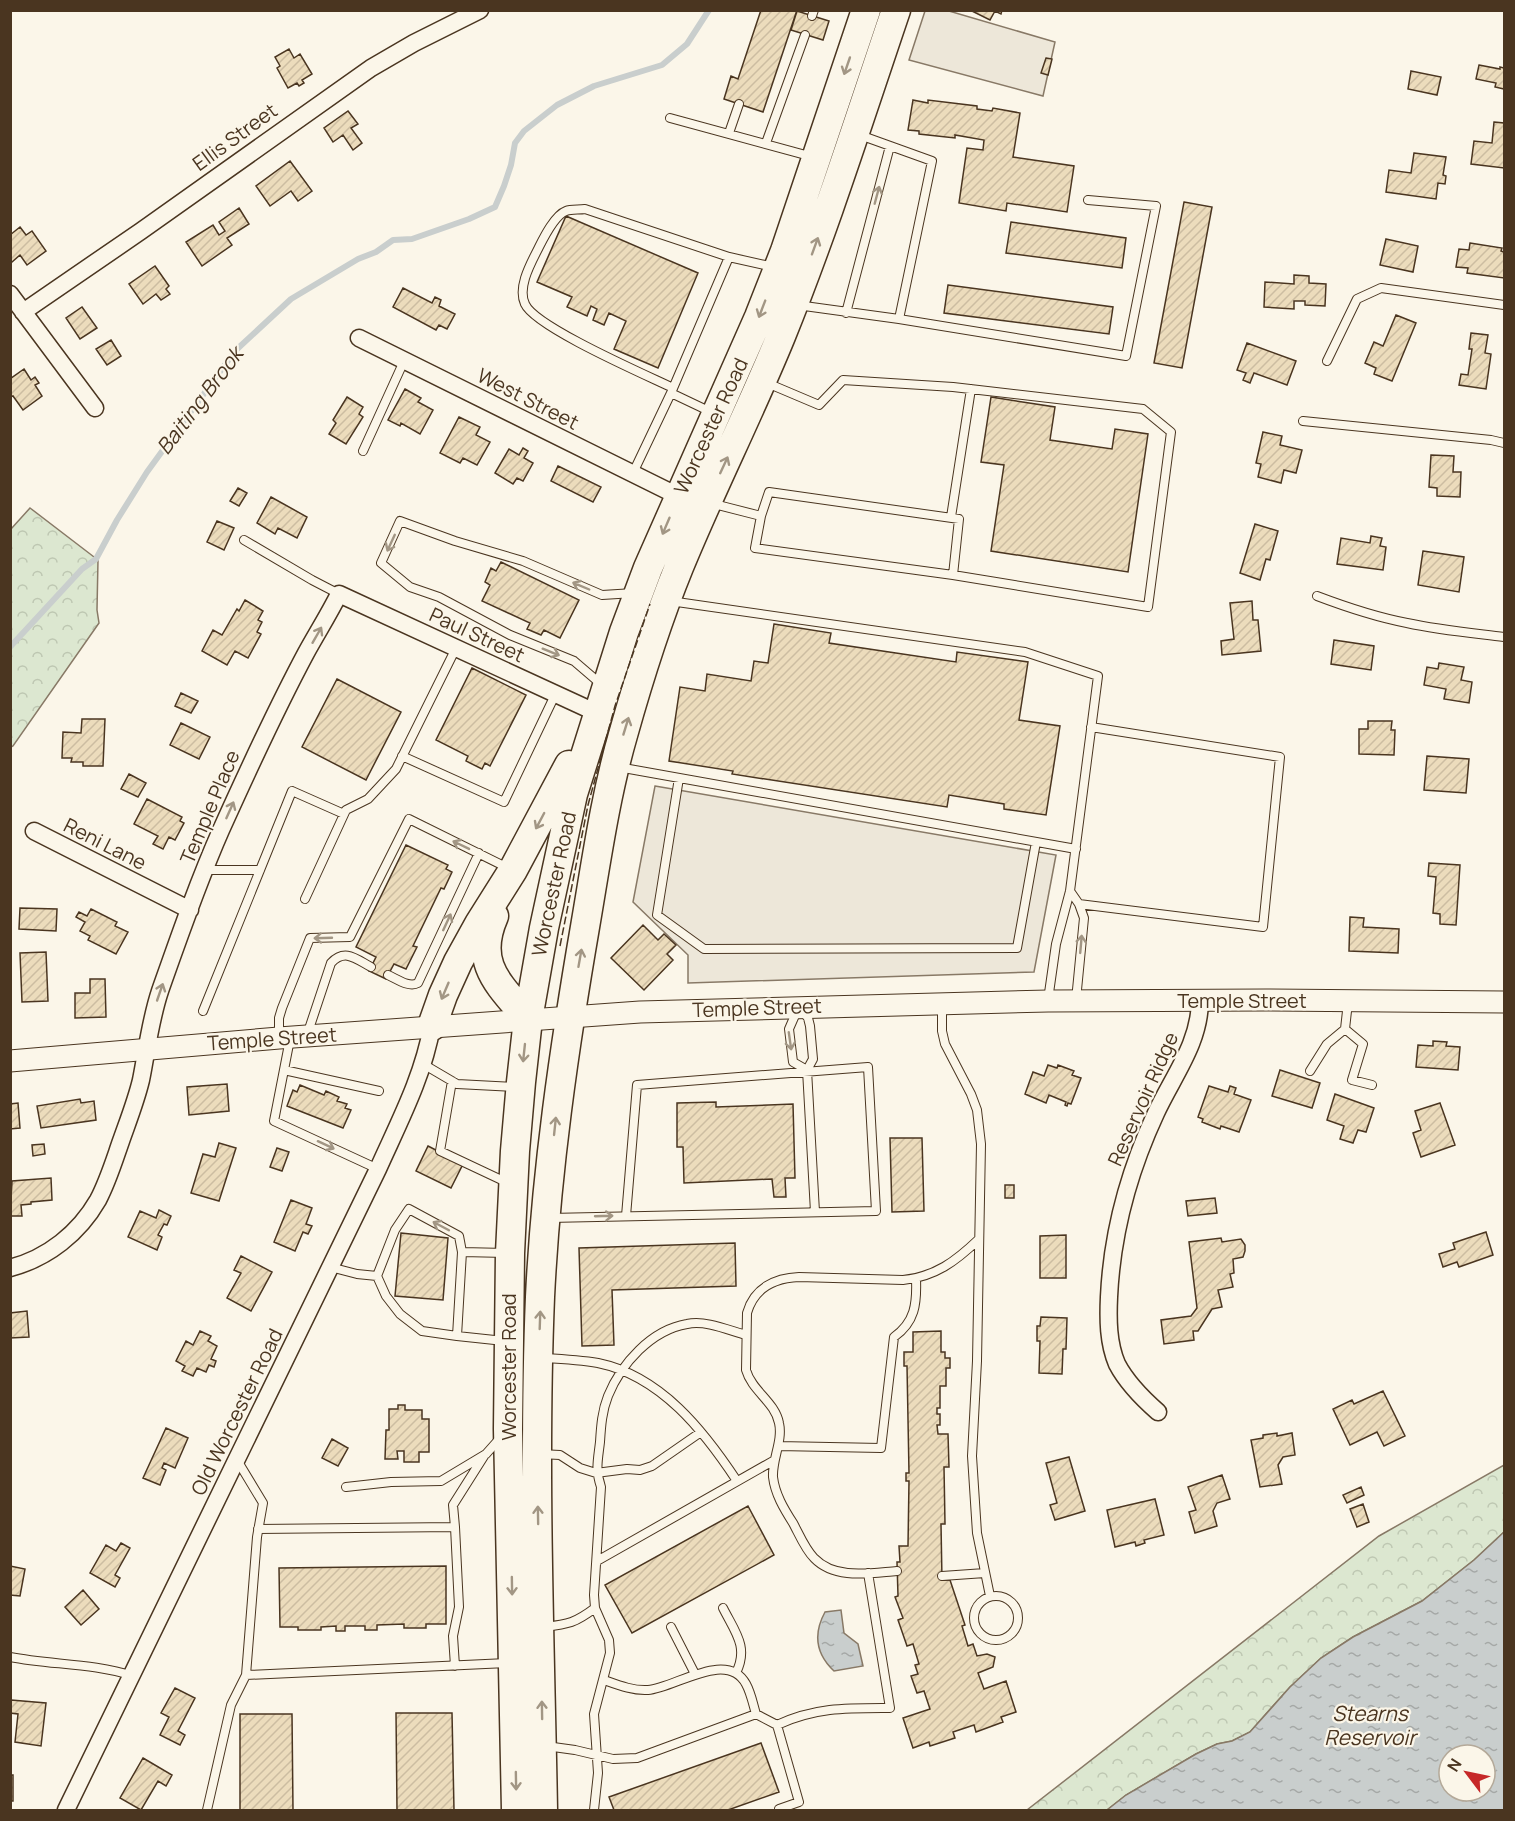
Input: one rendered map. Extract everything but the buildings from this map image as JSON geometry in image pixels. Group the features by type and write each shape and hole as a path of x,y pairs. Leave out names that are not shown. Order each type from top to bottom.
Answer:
{"highway":[{"name":"Worcester Road","path":"516,1810 508,1429 510,1253 520,1087 528,1019 544,928 573,794 638,593 678,496 759,317 778,268 866,10"},
{"name":"Worcester Road","path":"543,1810 537,1454 540,1294 556,1117 570,1016 615,766 666,600 794,304 896,10"},
{"path":"432,1026 458,962 513,870 602,700"},
{"path":"513,870 490,924 486,954 488,965 495,979 528,1019"}],"street":[{"name":"Ellis Street","path":"23,312 141,231 363,72 480,10"},
{"path":"10,294 95,408"},
{"name":"West Street","path":"359,338 678,496"},
{"name":"Paul Street","path":"339,594 555,695 602,700"},
{"name":"Temple Place","path":"10,1268 39,1258 56,1247 88,1216 99,1198 138,1089 154,1010 220,832 269,726 339,594"},
{"name":"Reni Lane","path":"34,831 190,910"},
{"name":"Reservoir Ridge","path":"1158,1412 1134,1388 1117,1362 1109,1329 1110,1277 1118,1225 1133,1169 1156,1113 1191,1046 1200,1016 1200,1000"},
{"name":"Temple Street","path":"10,1061 146,1048 618,1012 1048,1001 1504,1002"},
{"name":"Old Worcester Road","path":"66,1810 378,1169 417,1082 432,1026"}],"lane":[{"path":"766,143 805,34"},
{"path":"729,133 739,104"},
{"path":"670,118 816,158"},
{"path":"854,133 932,161 899,319"},
{"path":"846,313 891,146"},
{"path":"794,304 1126,356 1156,206 1088,200"},
{"path":"717,414 535,317 525,304 523,288 532,260 545,234 561,214 585,209 729,257 778,268"},
{"path":"632,475 672,390 729,257"},
{"path":"1327,361 1357,299 1381,288 1504,305"},
{"path":"363,451 404,361"},
{"path":"762,381 819,405 843,380 971,389 1143,409 1171,432 1148,608 952,575 755,548 761,516 769,492 958,519 952,575"},
{"path":"951,518 971,389"},
{"path":"1303,421 1504,443"},
{"path":"707,502 761,516"},
{"path":"602,700 574,661 510,635 439,597 410,587 381,563 400,521 455,541 523,561 602,595 638,593"},
{"path":"244,540 339,594"},
{"path":"1317,596 1356,610 1407,623 1504,638"},
{"path":"666,600 1025,652 1098,676 1070,891 1056,944 1048,1001"},
{"path":"305,899 346,810 368,799 396,769 456,648"},
{"path":"402,756 504,802 555,695"},
{"path":"1079,904 1263,927 1280,757 1091,727"},
{"path":"615,766 1076,849"},
{"path":"679,778 657,915 704,949 1017,948 1036,842"},
{"path":"203,1011 292,791 344,814"},
{"path":"292,1037 279,1018 310,938 350,937 409,819 513,870"},
{"path":"388,975 410,985 418,983 479,853"},
{"path":"205,870 260,870"},
{"path":"1070,891 1079,904 1084,918 1076,1002"},
{"path":"371,967 346,955 337,957 331,963 292,1037 274,1121 378,1169"},
{"path":"1310,1071 1327,1044 1345,1029 1348,1001"},
{"path":"942,1004 942,1031 945,1044 971,1094 981,1144 978,1350 972,1456 977,1533 990,1596"},
{"path":"807,1071 793,1062 789,1029 799,1006 808,1018 813,1059 807,1071 814,1212"},
{"path":"1345,1029 1363,1044 1352,1080 1372,1085"},
{"path":"423,1064 457,1084 520,1087"},
{"path":"546,1218 876,1210 868,1066 637,1085 626,1216"},
{"path":"284,1070 379,1091"},
{"path":"452,1081 440,1151 513,1185"},
{"path":"457,1336 462,1252 459,1236 409,1209 395,1230 377,1276 386,1296 400,1314 422,1331 457,1336 509,1341"},
{"path":"897,1571 847,1573 824,1566 813,1557 782,1504 776,1492 773,1461 778,1446 779,1423 775,1412 751,1383 746,1370 746,1335 750,1305 760,1290 787,1278 916,1279 946,1267 978,1239"},
{"path":"462,1252 510,1253"},
{"path":"330,1267 377,1276"},
{"path":"778,1446 881,1448 894,1337 909,1323 915,1309 916,1279"},
{"path":"594,1810 597,1756 594,1714 610,1653 609,1640 595,1608 594,1595 602,1487 596,1473 603,1412 622,1371 644,1346 657,1336 689,1323 705,1324 746,1335"},
{"path":"538,1358 600,1364 640,1379 674,1402 714,1447 737,1481"},
{"path":"454,1666 453,1636 459,1607 453,1505 486,1454 508,1429"},
{"path":"537,1454 560,1455 580,1468 596,1473 627,1469 640,1470 652,1466 700,1432"},
{"path":"346,1487 391,1482 441,1481 486,1454"},
{"path":"207,1810 231,1706 246,1675 258,1529 263,1503 237,1460"},
{"path":"597,1561 773,1461"},
{"path":"258,1529 455,1527"},
{"path":"777,1725 797,1715 837,1708 890,1708 868,1573"},
{"path":"942,1576 985,1573"},
{"path":"990,1596 1005,1598 1011,1602 1018,1615 1015,1630 1003,1640 989,1640 977,1631 974,1625 973,1617 978,1604 990,1596"},
{"path":"540,1627 568,1624 595,1608"},
{"path":"723,1608 743,1655 736,1673"},
{"path":"671,1627 695,1674"},
{"path":"10,1657 107,1668 133,1676"},
{"path":"246,1675 514,1663"},
{"path":"603,1680 633,1689 649,1690 711,1670 725,1669 736,1673 745,1682 756,1714 777,1725 799,1802 779,1809"},
{"path":"542,1746 613,1759 637,1758 756,1714"}],"green space":[{"path":"30,508 98,560 99,623 11,747 11,529"},
{"path":"1504,1465 1504,1532 1474,1560 1422,1601 1353,1637 1321,1658 1290,1687 1250,1732 1196,1754 1126,1795 1107,1810 1027,1810 1379,1536"}],"shaded area":[{"path":"925,11 949,11 1055,42 1043,96 909,60"},
{"path":"655,786 1056,855 1034,972 688,983 688,955 633,902"}],"water":[{"name":"Stearns Reservoir","path":"1504,1532 1504,1810 1107,1810 1126,1795 1196,1754 1250,1732 1290,1687 1321,1658 1353,1637 1422,1601 1474,1560"},
{"path":"841,1610 844,1633 858,1644 863,1666 834,1671 823,1658 818,1636 825,1612"}],"waterway":[{"name":"Baiting Brook","path":"10,647 82,569 96,559 147,472 235,351 291,299 358,259 376,252 393,240 412,239 469,219 495,207 511,165 515,143 524,131 557,105 594,86 662,65 687,44 709,10"}],"fence":[{"path":"560,946 588,805 615,706 650,604"}]}
